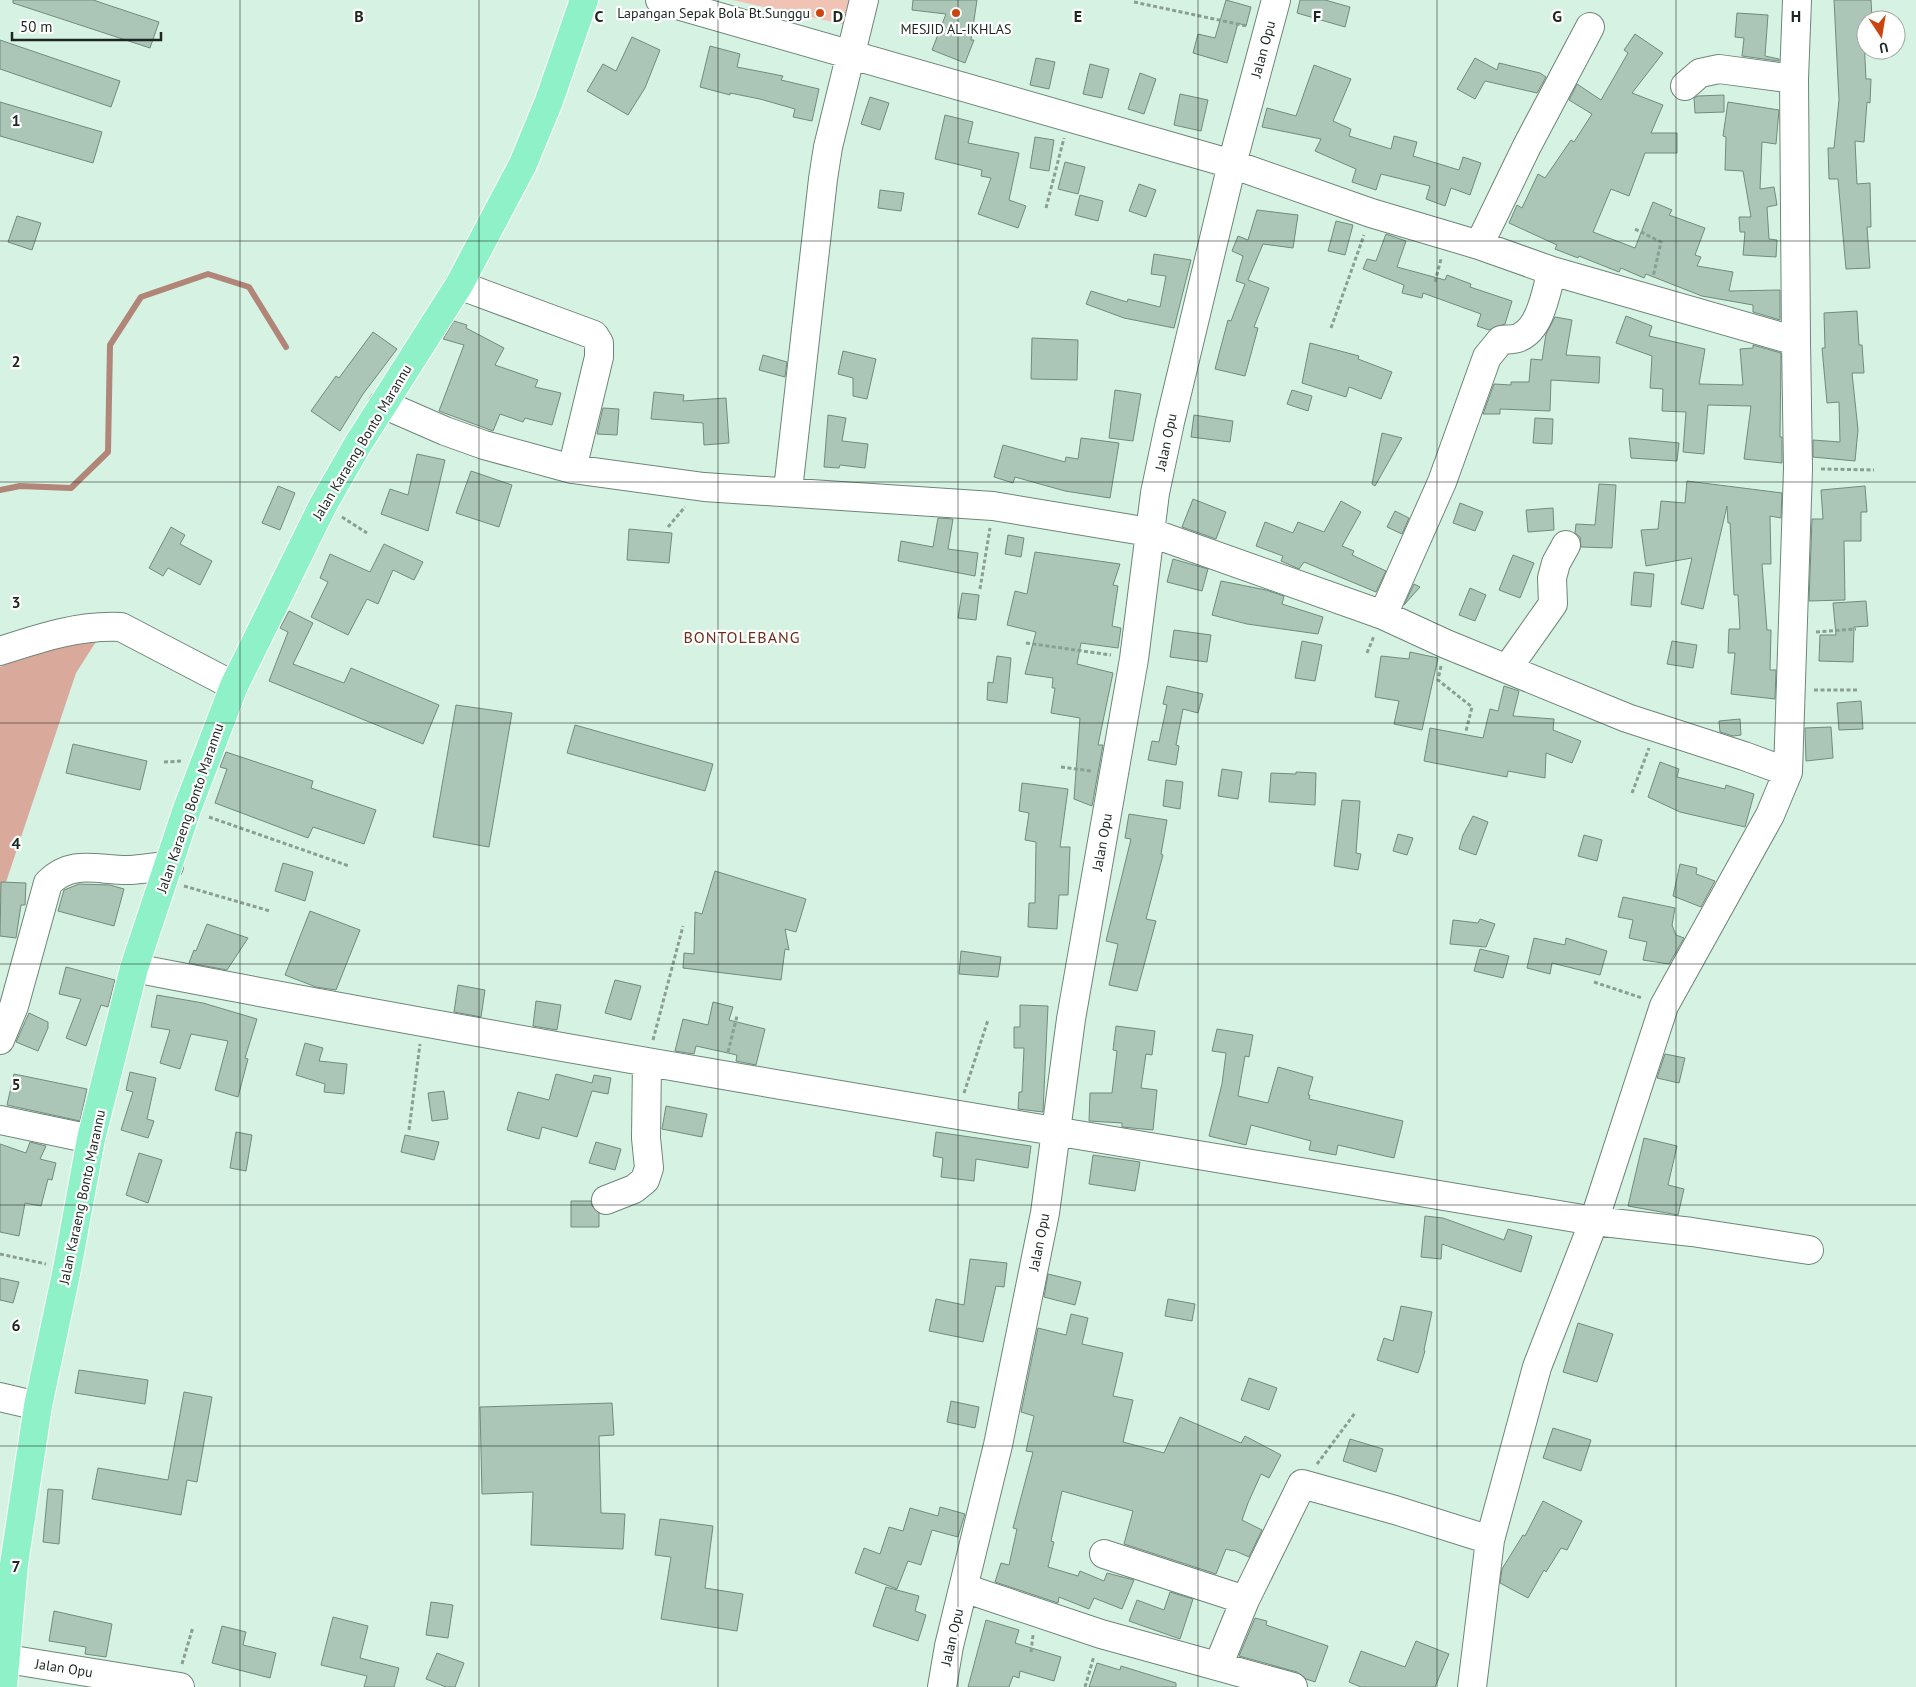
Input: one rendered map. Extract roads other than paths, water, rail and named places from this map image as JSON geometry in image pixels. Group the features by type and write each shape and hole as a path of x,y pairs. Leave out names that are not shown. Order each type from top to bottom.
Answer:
{"main road":[{"name":"Jalan Karaeng Bonto Marannu","path":"3,1687 7,1660 14,1564 38,1406 67,1270 91,1139 134,968 187,809 234,686 323,505 459,285 532,144 584,0"}],"street":[{"path":"660,0 1232,164 1371,213 1480,245 1552,271 1796,341"},
{"path":"788,490 823,179 864,0"},
{"name":"Jalan Opu","path":"942,1687 998,1445 1045,1213 1071,1019 1134,659 1149,532 1170,422 1232,164 1276,0"},
{"path":"1472,1687 1490,1540 1537,1367 1594,1221 1664,1006 1770,814 1788,772 1798,469 1794,79 1797,0"},
{"path":"1480,245 1527,146 1590,27"},
{"path":"1686,86 1700,73 1719,69 1794,79"},
{"path":"1383,615 1442,482 1487,357 1501,340 1518,338 1528,332 1535,322 1552,271"},
{"path":"459,285 594,335 599,343 599,357 572,469"},
{"path":"384,404 445,431 484,445 572,469 704,487 788,490 993,506 1149,532 1383,615 1446,644 1656,729 1744,756 1788,772"},
{"path":"1507,669 1553,604 1552,578 1556,563 1566,545"},
{"path":"0,651 74,629 103,626 121,627 234,686"},
{"path":"0,1040 14,1006 48,883 58,873 85,866 167,873"},
{"path":"134,968 423,1024 957,1115 1594,1221 1692,1232 1809,1250"},
{"path":"606,1200 634,1189 644,1180 649,1168 646,1138 648,1062"},
{"path":"0,1120 91,1139"},
{"path":"0,1397 38,1406"},
{"path":"1218,1666 1244,1600 1302,1484 1395,1510 1490,1540"},
{"path":"1104,1554 1244,1600"},
{"path":"964,1588 1101,1634 1294,1687"},
{"name":"Jalan Opu","path":"7,1660 178,1687"}],"waterway":[{"path":"0,490 20,486 71,488 108,452 110,345 141,297 208,274 249,287 286,347"}],"place":[{"name":"Lapangan Sepak Bola Bt.Sunggu","path":"820,13"},
{"name":"MESJID AL-IKHLAS","path":"956,13"}],"district":[{"name":"BONTOLEBANG","path":"742,637"}]}
